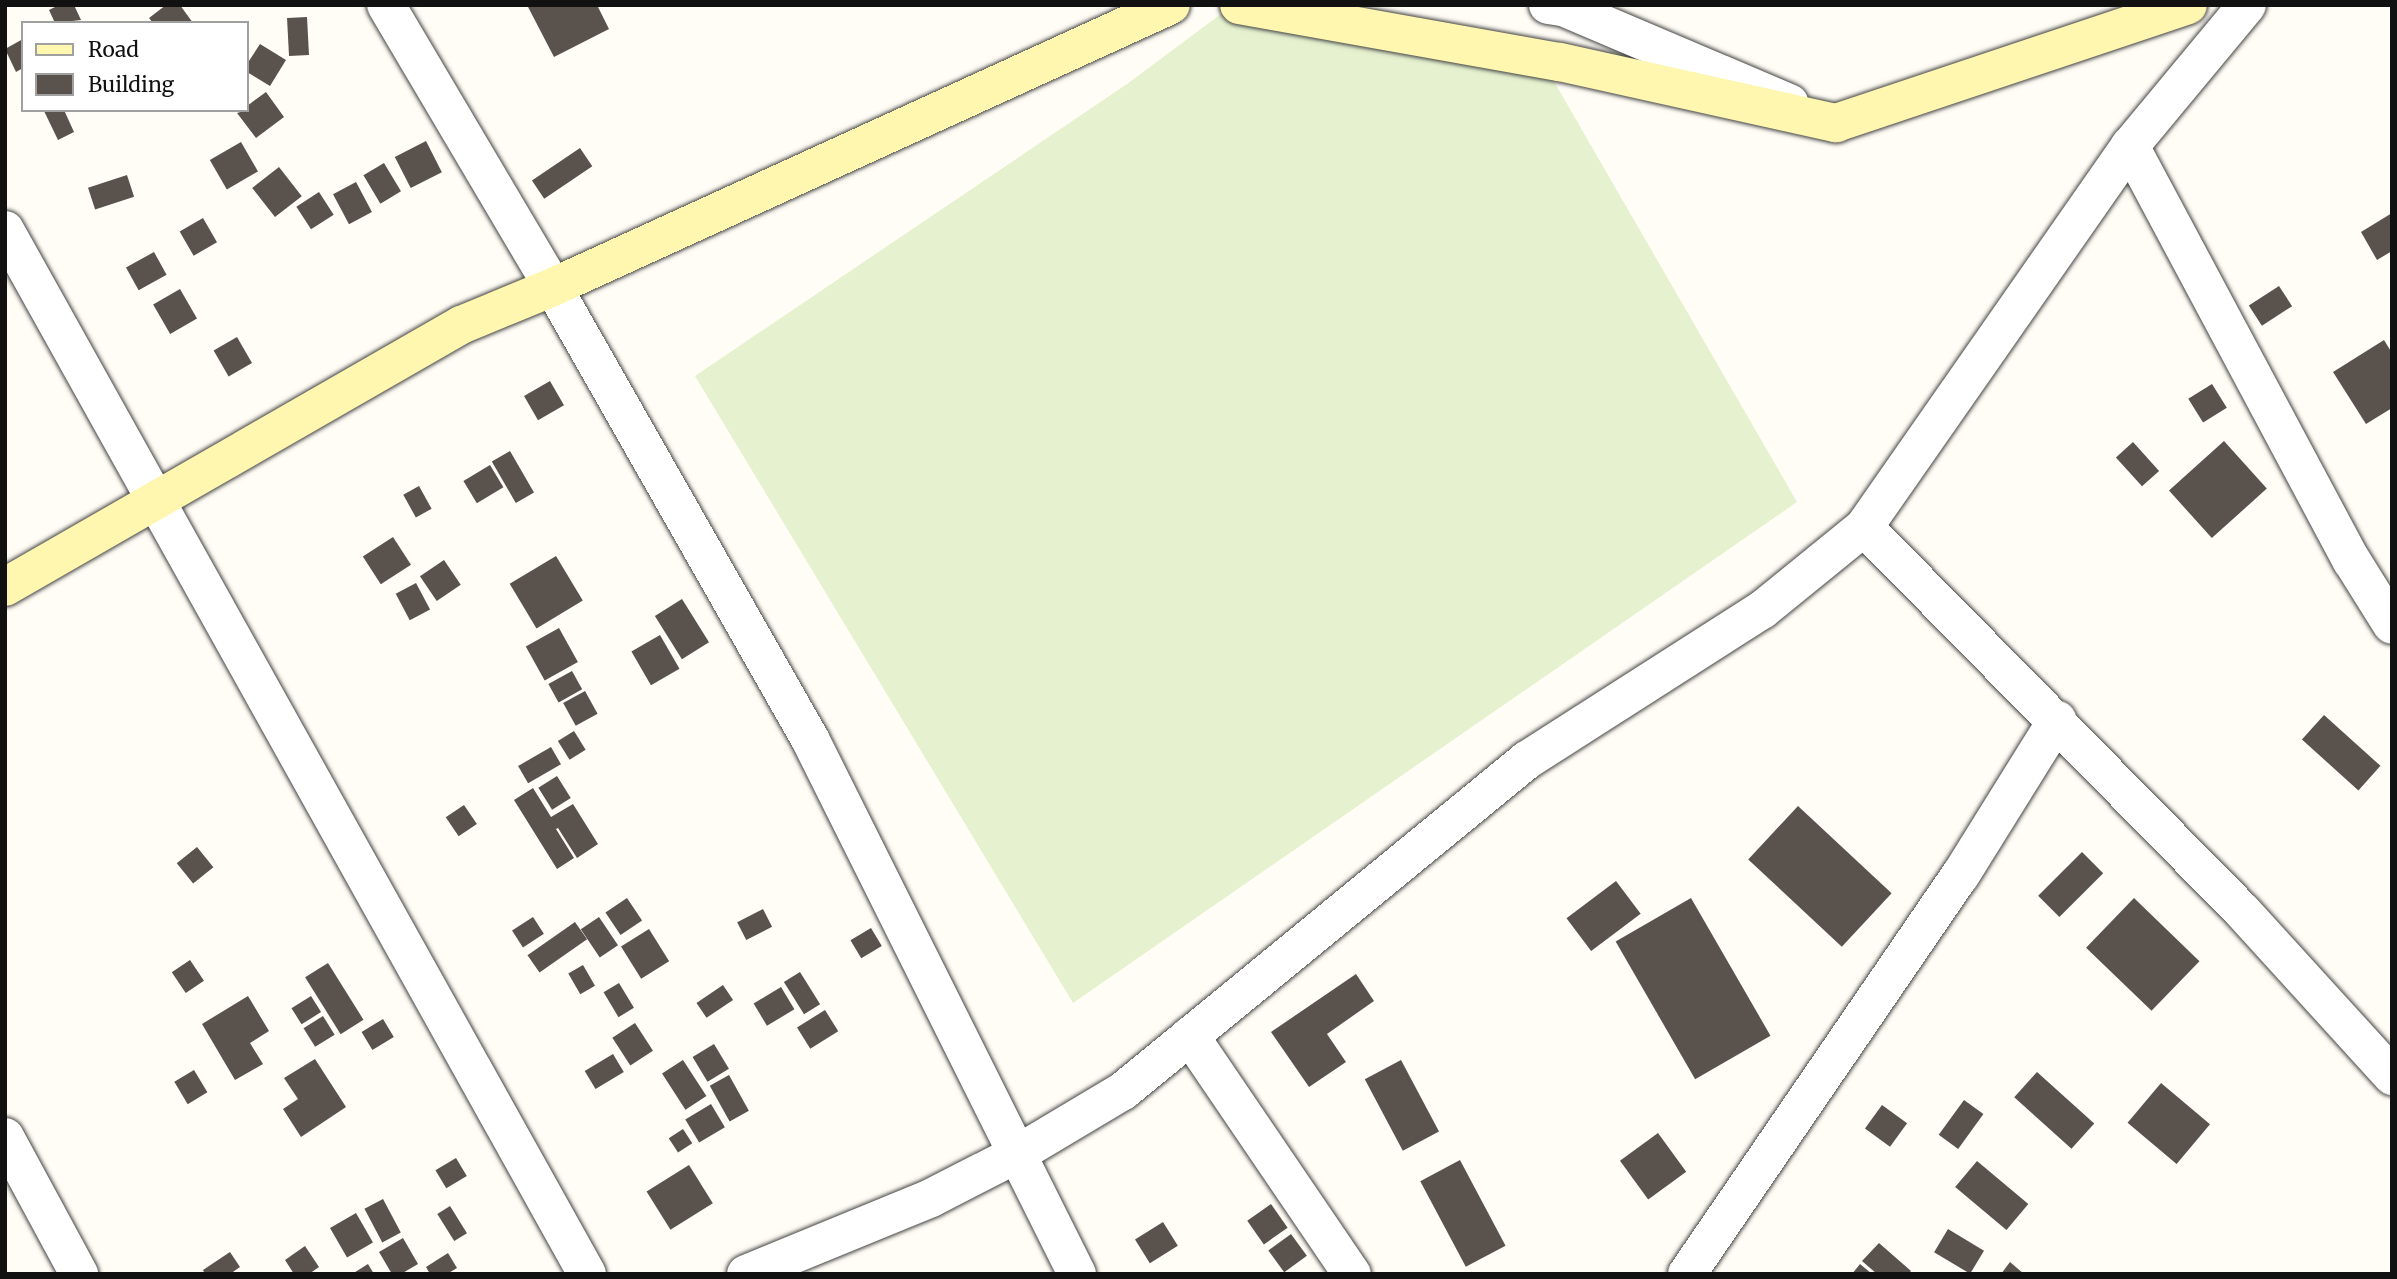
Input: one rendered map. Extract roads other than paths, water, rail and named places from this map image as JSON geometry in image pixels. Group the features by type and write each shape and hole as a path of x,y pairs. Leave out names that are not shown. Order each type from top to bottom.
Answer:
{"street":[{"path":"386,5 553,287 810,739 1019,1153 1077,1274"},
{"path":"5,587 461,325 553,287 1171,5"},
{"path":"1239,5 1560,62 1836,122 2188,5"},
{"path":"1548,5 1563,7 1836,122"},
{"path":"746,1274 931,1198 1019,1153 1122,1091 1527,760 1762,610 1864,527 2130,146 2247,5"},
{"path":"2130,146 2352,561 2392,625"},
{"path":"5,230 154,502 587,1274"},
{"path":"1864,527 2057,720 2243,912 2392,1076"},
{"path":"1687,1274 1960,876 2057,720"},
{"path":"1190,1037 1352,1274"},
{"path":"5,1137 79,1274"}]}
